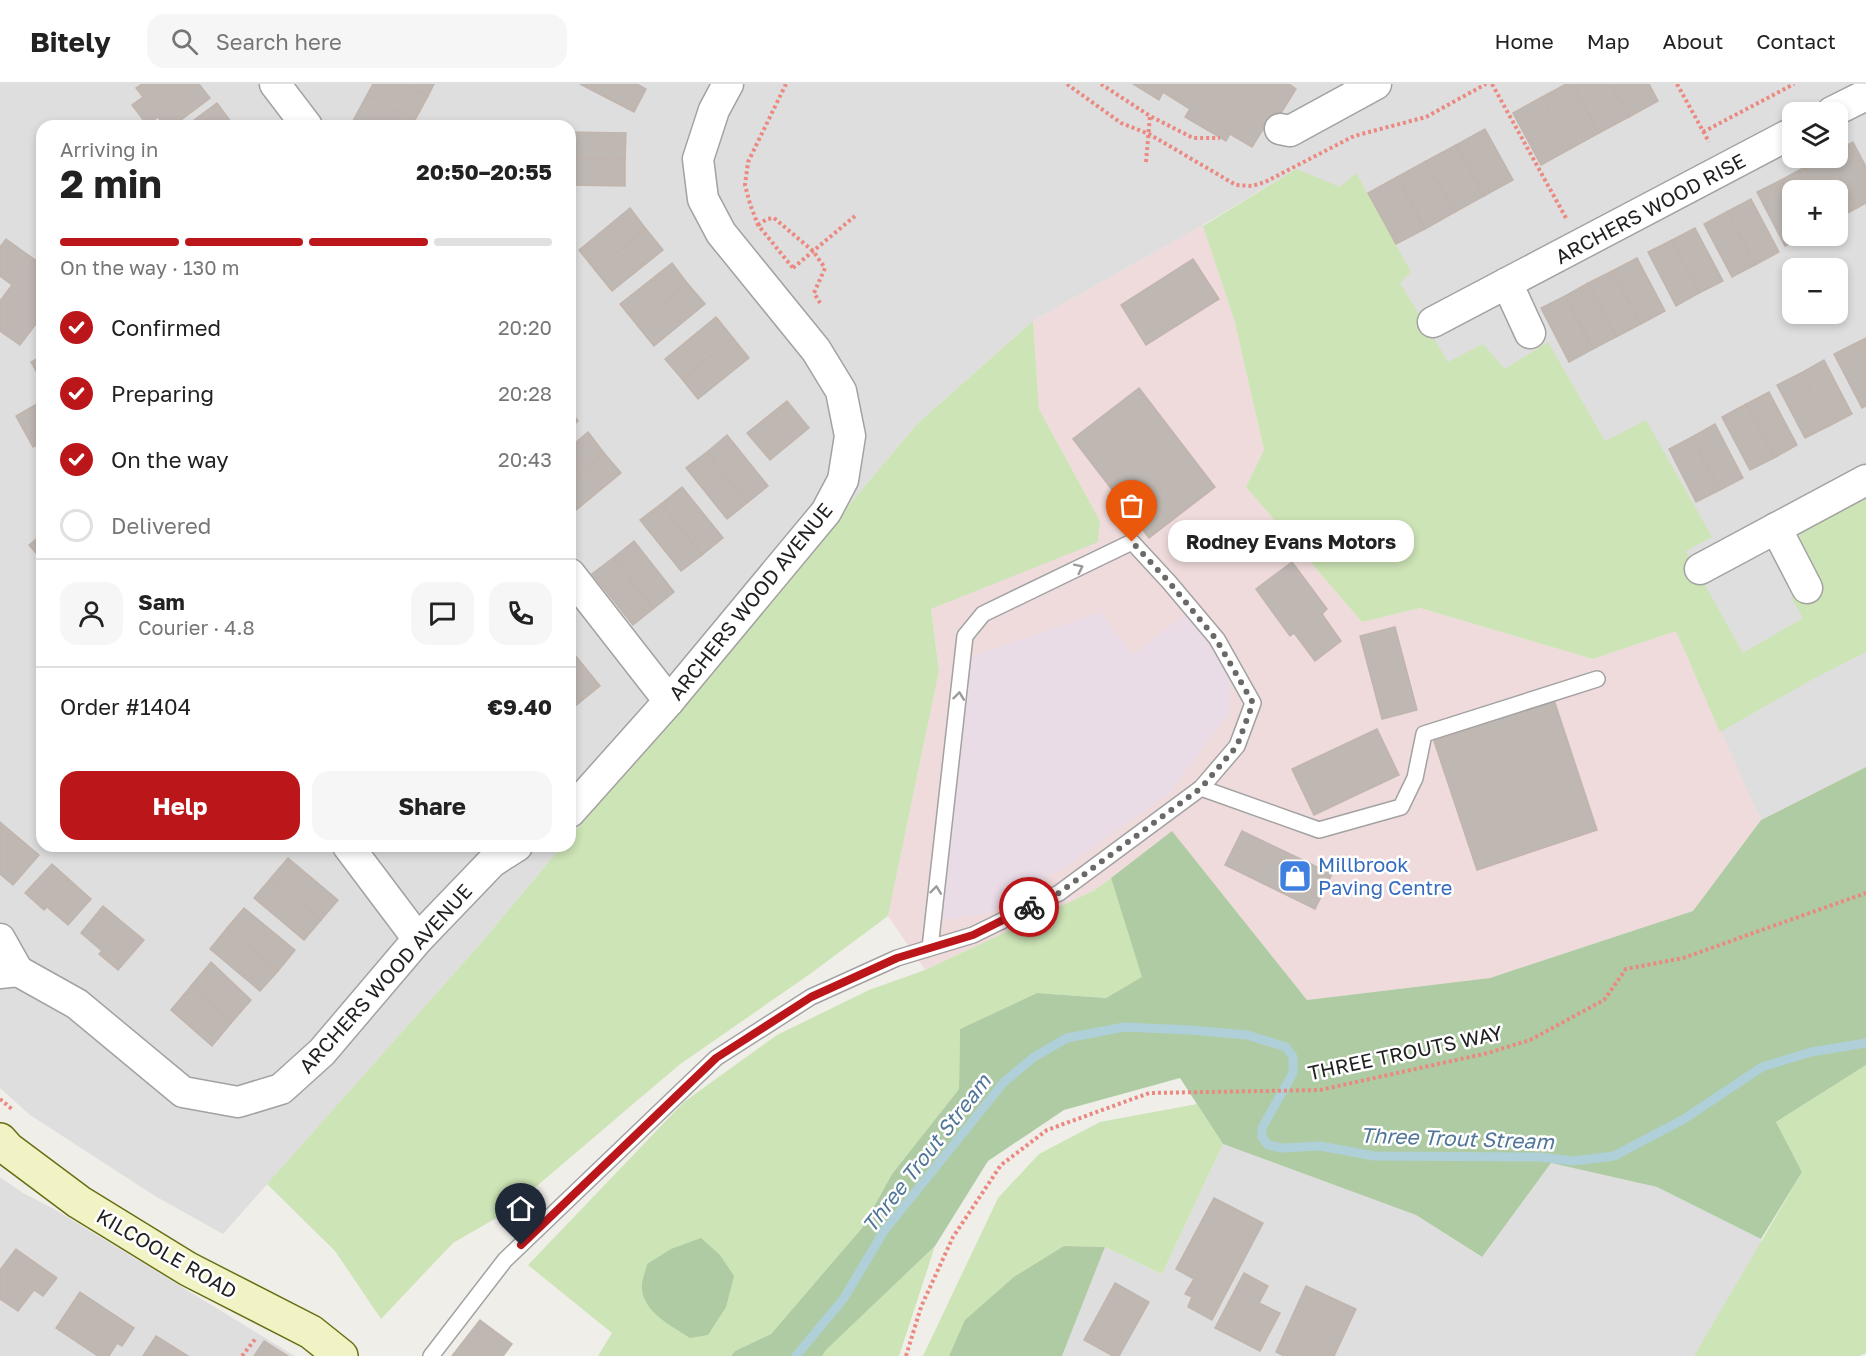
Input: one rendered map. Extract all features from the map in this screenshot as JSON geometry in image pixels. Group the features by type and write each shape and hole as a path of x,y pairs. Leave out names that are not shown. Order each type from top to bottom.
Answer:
{"main road":[{"name":"KILCOOLE ROAD","path":"3,1149 79,1202 188,1269 311,1332 341,1356"}],"street":[{"name":"ARCHERS WOOD AVENUE","path":"576,805 669,701 826,512 843,480 850,436 841,391 816,350 721,233 703,200 698,159 714,110 728,84"},
{"path":"1280,129 1290,131 1376,84"},
{"path":"288,90 304,120"},
{"path":"1848,104 1866,95"},
{"name":"ARCHERS WOOD RISE","path":"1433,322 1782,138"},
{"path":"1507,283 1530,333"},
{"path":"1700,569 1866,480"},
{"path":"1776,528 1807,588"},
{"path":"576,582 669,701"},
{"path":"353,852 418,939"},
{"name":"ARCHERS WOOD AVENUE","path":"9,972 77,1004 183,1092 238,1102 281,1089 322,1052 418,939 492,862 508,852"},
{"path":"0,939 9,972"}],"lane":[{"path":"431,1356 506,1260 716,1058 811,997 897,958 973,935 1059,893 1201,788 1237,746 1253,703 1216,639 1132,542 983,614 965,636 930,948"},
{"path":"1201,788 1318,830 1401,807 1415,778 1424,734 1597,679"}],"path":[{"path":"786,84 748,162 745,185 758,225 793,268"},
{"path":"1101,84 1150,116 1193,138 1220,138"},
{"path":"1492,84 1581,244"},
{"path":"1677,84 1724,169"},
{"path":"1703,132 1794,84"},
{"path":"1146,162 1150,116"},
{"path":"767,289 855,216"},
{"path":"758,225 767,219 774,218 813,251 825,268 814,293 826,312"},
{"name":"THREE TROUTS WAY","path":"906,1356 921,1307 953,1237 1001,1165 1047,1130 1149,1093 1320,1090 1488,1053 1530,1040 1604,1000 1626,969 1683,958 1866,893"}],"shaded area":[{"path":"0,84 1866,84 1866,767 1761,820 1720,732 1743,699 1477,473 1296,169 1203,225 1033,321 917,424 576,830 576,120 36,120 36,852 557,852 481,943 223,1234 155,1196 30,1115 0,1088"},
{"path":"1203,225 1234,319 1264,450 1246,487 1362,622 1420,608 1593,659 1676,631 1761,820 1693,911 1490,978 1307,1000 1172,832 1095,890 925,970 888,916 939,671 931,609 1098,541 1100,521 1039,409 1033,321"},
{"path":"1101,612 1132,655 1186,614 1230,675 1230,712 1169,793 1071,863 990,913 942,920 972,656"},
{"path":"1223,1144 1416,1215 1481,1257 1551,1163 1657,1187 1761,1239 1771,1356 1062,1356 1105,1247 1162,1274"},
{"path":"0,1177 23,1193 54,1209 295,1356 0,1356"}],"green space":[{"path":"1296,169 1340,187 1356,173 1411,272 1400,283 1448,362 1483,344 1505,369 1548,342 1605,441 1646,420 1712,537 1686,551 1743,653 1803,618 1791,597 1820,583 1797,542 1806,518 1866,486 1866,652 1720,732 1676,631 1593,659 1420,608 1362,622 1246,487 1264,450 1234,319 1203,226"},
{"path":"1033,321 1039,409 1100,521 1098,542 931,609 939,671 888,916 810,974 679,1065 505,1213 453,1243 381,1319 335,1251 267,1184 481,943 557,852 576,852 576,830 917,424"},
{"path":"1866,767 1866,1065 1776,1122 1802,1172 1761,1239 1657,1187 1551,1163 1482,1257 1416,1215 1223,1144 1180,1078 1064,1110 988,1161 935,1246 822,1356 731,1356 735,1351 771,1334 862,1228 892,1174 959,1089 960,1029 1037,993 1106,998 1142,977 1111,878 1172,831 1307,1000 1490,978 1693,911 1761,820"},
{"path":"1111,878 1143,977 1106,998 1037,993 960,1029 959,1089 892,1174 862,1228 771,1334 735,1351 731,1356 598,1356 612,1333 528,1265 684,1102 777,1035 869,990 925,970 1095,890"},
{"path":"1866,1065 1866,1353 1859,1356 1694,1356 1802,1172 1776,1122"},
{"path":"1197,1104 1223,1144 1162,1274 1105,1247 1064,1246 966,1320 949,1356 923,1356 998,1198 1039,1154 1100,1122"},
{"path":"701,1238 720,1255 734,1276 726,1307 708,1335 690,1338 653,1311 644,1297 642,1285 647,1264 671,1249"},
{"path":"935,1246 899,1356 822,1356 826,1350"},
{"path":"1064,1246 1105,1247 1062,1356 949,1356 965,1320 1014,1277"}],"building":[{"path":"142,84 199,84 210,98 181,120 160,120 158,117 154,120 143,120 132,105 143,97 136,88"},
{"path":"373,84 404,84 428,96 415,120 367,95"},
{"path":"404,84 434,84 428,96"},
{"path":"580,84 637,84 646,89 634,112"},
{"path":"1133,84 1289,84 1296,89 1273,126 1267,123 1252,147 1230,134 1226,141 1185,117 1190,109 1163,92 1159,100"},
{"path":"1566,84 1573,84 1599,133 1570,149 1542,97"},
{"path":"1573,84 1611,84 1629,117 1599,133"},
{"path":"1611,84 1649,84 1658,101 1629,117"},
{"path":"367,95 415,120 356,120 354,119"},
{"path":"1542,97 1570,149 1541,165 1513,113"},
{"path":"217,103 230,120 194,120"},
{"path":"1485,129 1513,180 1484,196 1456,145"},
{"path":"576,132 626,133 625,159 576,158"},
{"path":"1853,142 1866,167 1866,203 1857,208 1848,191 1848,180 1842,180 1835,168 1848,168 1848,145"},
{"path":"1456,145 1484,196 1455,212 1426,161"},
{"path":"576,158 625,159 625,186 576,185"},
{"path":"1426,161 1455,212 1425,229 1397,177"},
{"path":"1806,168 1835,168 1842,180 1812,180"},
{"path":"1806,168 1812,180 1782,180 1782,182 1781,180"},
{"path":"1397,177 1425,229 1396,244 1368,193"},
{"path":"1781,180 1782,240 1757,192"},
{"path":"1848,191 1857,208 1848,213"},
{"path":"1751,199 1779,252 1755,265 1728,211"},
{"path":"630,208 646,229 595,270 579,250"},
{"path":"1728,211 1755,265 1732,277 1704,224"},
{"path":"1695,228 1723,281 1699,293 1672,240"},
{"path":"646,229 663,250 612,291 595,270"},
{"path":"6,239 36,261 36,324 20,345 0,331 0,301 12,285 0,276 0,247"},
{"path":"1672,240 1699,293 1676,306 1648,252"},
{"path":"1637,258 1665,311 1641,324 1612,271"},
{"path":"1193,259 1219,299 1146,345 1121,305"},
{"path":"672,263 688,284 637,325 620,304"},
{"path":"1612,271 1641,324 1616,337 1588,283"},
{"path":"1588,283 1616,337 1593,349 1565,296"},
{"path":"688,284 705,304 654,346 637,325"},
{"path":"1565,296 1593,349 1569,362 1541,308"},
{"path":"716,317 733,338 682,379 665,359"},
{"path":"733,338 749,358 698,399 682,379"},
{"path":"1866,338 1866,358 1858,342"},
{"path":"1858,342 1866,358 1866,406 1862,408 1834,354"},
{"path":"36,359 36,371 31,362"},
{"path":"1824,360 1852,414 1829,426 1801,373"},
{"path":"1801,373 1829,426 1805,438 1777,385"},
{"path":"1139,388 1215,487 1149,538 1073,439"},
{"path":"1769,392 1797,445 1774,458 1746,404"},
{"path":"787,401 809,428 770,460 747,433"},
{"path":"36,404 36,446 33,447 16,416"},
{"path":"1746,404 1774,458 1750,470 1722,417"},
{"path":"1715,424 1743,478 1720,490 1692,437"},
{"path":"588,432 604,453 576,476 576,442"},
{"path":"727,435 768,486 747,503 707,452"},
{"path":"1692,437 1720,490 1696,502 1669,449"},
{"path":"707,452 747,503 727,519 686,468"},
{"path":"604,453 621,473 576,510 576,476"},
{"path":"682,487 723,538 702,555 661,504"},
{"path":"661,504 702,555 681,571 640,520"},
{"path":"36,539 36,553 29,545"},
{"path":"634,541 674,592 653,609 613,558"},
{"path":"613,558 653,609 633,625 592,574"},
{"path":"1292,562 1327,609 1322,614 1341,641 1315,661 1294,633 1290,636 1256,589"},
{"path":"1395,627 1417,710 1382,719 1360,636"},
{"path":"576,656 600,686 579,703 576,699"},
{"path":"1554,700 1597,830 1477,870 1434,741"},
{"path":"1377,729 1399,775 1314,815 1292,769"},
{"path":"0,822 39,855 13,885 0,874"},
{"path":"1242,831 1332,874 1315,909 1225,865"},
{"path":"288,858 338,900 321,920 271,878"},
{"path":"52,864 91,899 68,925 47,907 44,910 25,893"},
{"path":"271,878 321,920 304,940 254,898"},
{"path":"103,906 144,940 118,970 99,954 102,951 81,933"},
{"path":"244,908 295,950 278,971 227,928"},
{"path":"227,928 278,971 260,991 210,949"},
{"path":"211,962 251,1000 231,1023 191,986"},
{"path":"191,986 231,1023 212,1046 171,1010"},
{"path":"1214,1198 1263,1223 1212,1320 1188,1307 1192,1297 1185,1294 1194,1279 1176,1269"},
{"path":"16,1249 57,1278 43,1296 34,1290 18,1311 0,1299 0,1270"},
{"path":"1244,1273 1268,1286 1259,1303 1280,1313 1260,1351 1215,1328"},
{"path":"1115,1283 1149,1302 1119,1356 1113,1356 1084,1340"},
{"path":"1306,1286 1356,1309 1334,1356 1284,1356 1276,1352"},
{"path":"80,1292 134,1328 122,1346 117,1343 109,1356 98,1356 56,1328"},
{"path":"480,1320 512,1344 503,1356 452,1356"},
{"path":"156,1336 188,1356 143,1356"},
{"path":"264,1341 288,1356 254,1356"}],"waterway":[{"name":"Three Trout Stream","path":"796,1356 844,1298 884,1231 1004,1082 1034,1057 1067,1038 1124,1027 1247,1035 1286,1047 1293,1057 1293,1073 1262,1128 1262,1137 1268,1145 1282,1148 1320,1146 1374,1156 1539,1157 1574,1161 1614,1156 1684,1119 1762,1067 1811,1052 1866,1043"}],"way so far":[{"path":"1029,907 1059,893 1201,788 1237,746 1253,703 1216,639 1132,542"}],"place":[{"name":"Rodney Evans Motors","path":"1132,542"},
{"name":"Millbrook Paving Centre","path":"1295,876"}],"route":[{"path":"521,1245 716,1058 811,997 897,958 973,935 1029,907"}]}
